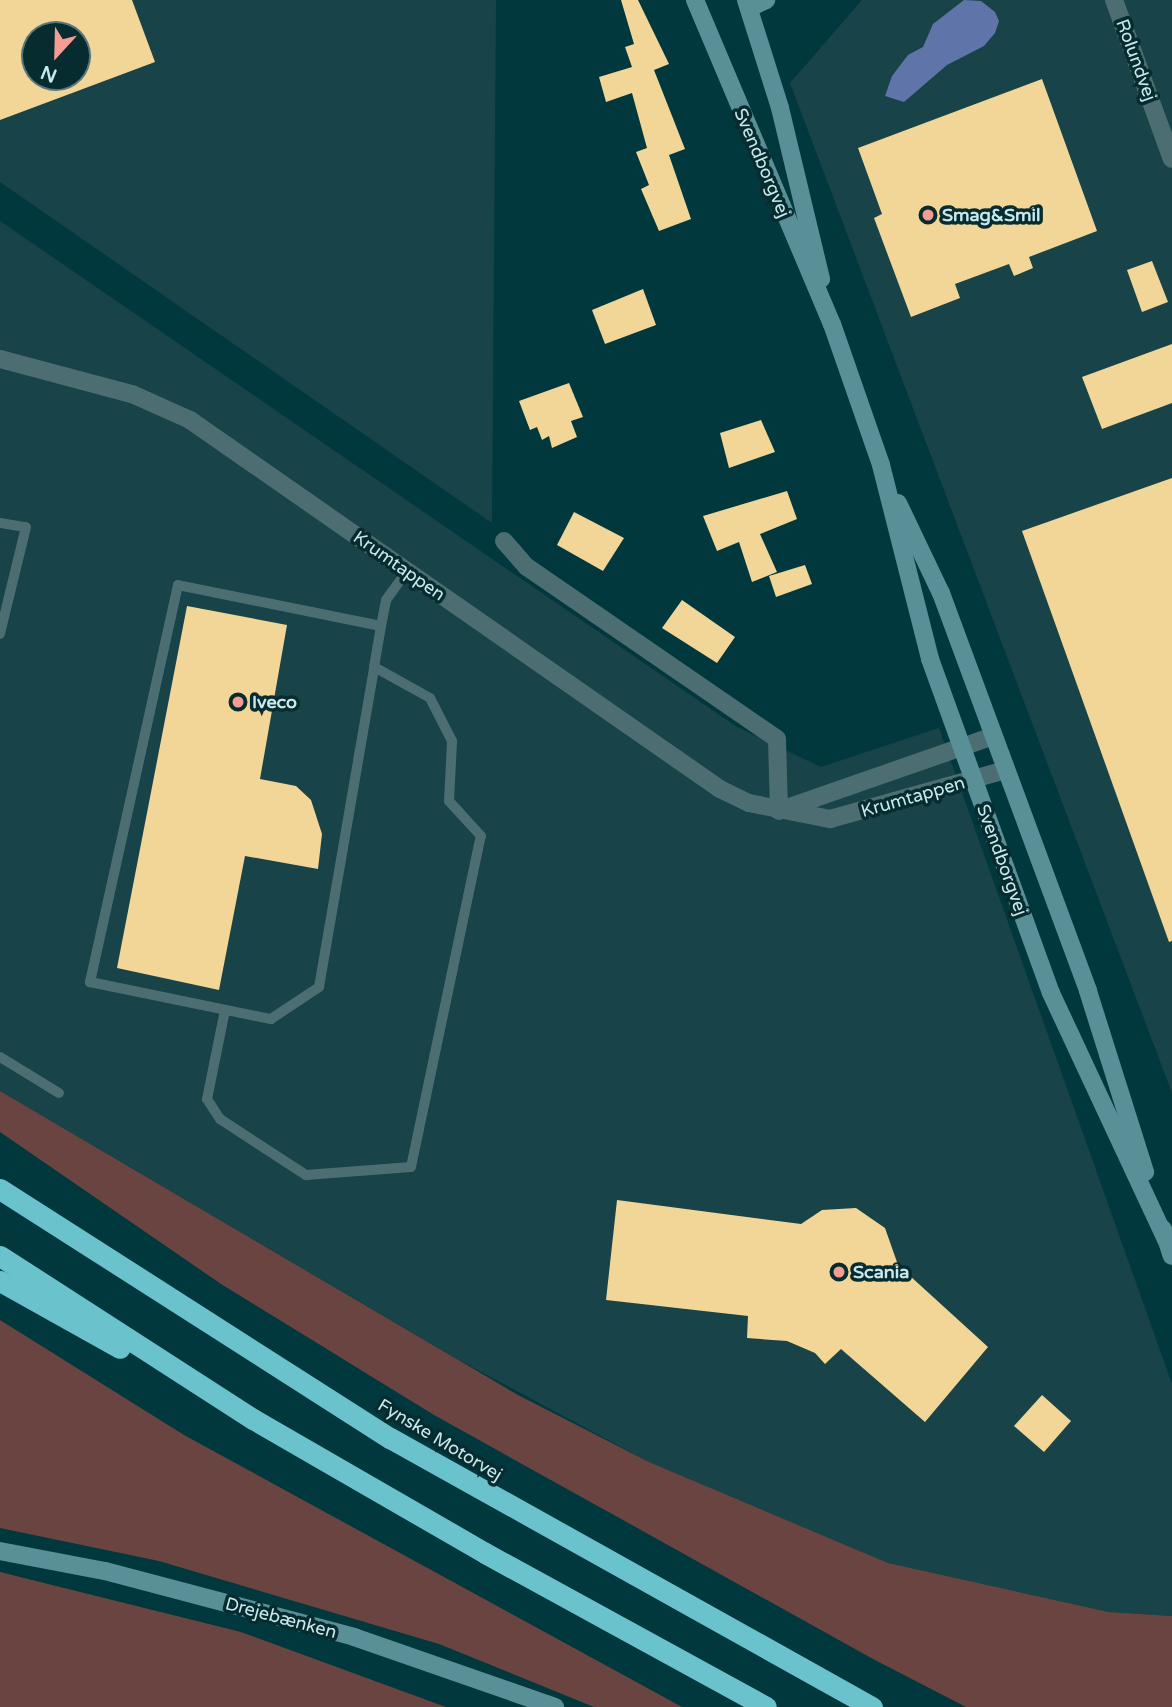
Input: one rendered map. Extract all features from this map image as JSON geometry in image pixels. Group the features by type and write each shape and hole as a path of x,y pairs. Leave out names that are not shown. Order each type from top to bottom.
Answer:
{"highway":[{"name":"Fynske Motorvej","path":"0,1189 390,1438 872,1707"},
{"path":"0,1256 253,1419"},
{"path":"0,1281 253,1419 485,1553 766,1707"}],"main road":[{"name":"Svendborgvej","path":"695,0 832,324 881,465 930,659 960,748 1051,993 1169,1248"},
{"path":"745,3 766,0"},
{"name":"Svendborgvej","path":"745,3 780,108 832,324"},
{"name":"Svendborgvej","path":"881,465 941,593 1088,991 1169,1248"},
{"name":"Drejebænken","path":"0,1551 105,1571 355,1637 555,1707"}],"street":[{"name":"Rolundvej","path":"1115,0 1172,159"},
{"name":"Krumtappen","path":"0,359 132,394 190,420 720,789 779,811 830,819 1005,770"},
{"path":"504,541 527,567 777,739 779,811"},
{"name":"Krumtappen","path":"779,811 993,736"}],"lane":[{"path":"0,523 26,527 0,634"},
{"path":"381,626 178,586 90,982 271,1019 319,987 386,600 407,571"},
{"path":"225,1010 207,1099 220,1119 306,1175 411,1167 481,836 449,801 452,741 430,698 374,667"},
{"path":"0,1057 59,1093"}],"shaded area":[{"path":"0,0 496,0 492,523 0,182"},
{"path":"862,0 1172,0 1172,1093 790,83"},
{"path":"0,221 737,727 821,767 939,728 1172,1384 1172,1616 1109,1612 888,1563 649,1462 459,1360 0,1091"},
{"path":"0,1091 518,1395 649,1462 888,1563 1109,1612 1172,1616 1172,1707 966,1707 873,1659 434,1415 221,1284 0,1132"},
{"path":"0,1320 184,1435 682,1707 594,1707 439,1644 159,1561 0,1528"},
{"path":"0,1572 241,1632 446,1707 0,1707"}],"water":[{"path":"964,0 981,1 995,12 999,21 995,33 984,46 947,65 904,102 885,96 892,76 908,55 923,47 933,24"}],"building":[{"path":"0,0 132,0 155,62 91,86 91,21 21,21 21,91 78,91 0,120"},
{"path":"621,0 638,0 669,64 654,70 685,149 669,155 691,219 659,231 641,189 649,185 636,152 647,148 632,93 606,102 599,77 632,67 625,47 634,44"},
{"path":"1042,79 1097,231 1029,257 1033,268 1014,276 1009,264 955,284 960,298 911,317 874,218 882,214 858,148"},
{"path":"1152,261 1168,302 1142,312 1127,270"},
{"path":"643,289 656,325 605,344 592,310"},
{"path":"1172,344 1172,403 1102,429 1082,377"},
{"path":"569,383 583,417 571,421 577,437 552,448 549,436 542,440 537,427 530,430 519,401"},
{"path":"761,420 775,452 729,468 720,433"},
{"path":"1172,478 1172,941 1169,942 1022,531"},
{"path":"787,491 797,519 760,534 777,572 752,582 739,542 717,551 703,516"},
{"path":"574,512 624,538 603,571 557,545"},
{"path":"805,565 812,584 776,597 769,576"},
{"path":"682,600 735,637 717,663 662,628"},
{"path":"187,606 287,625 260,779 296,786 311,800 322,834 318,869 245,856 219,990 117,968"},
{"path":"617,1200 801,1224 822,1210 856,1208 885,1228 898,1265 988,1347 925,1422 841,1349 825,1364 815,1353 787,1341 747,1338 748,1316 606,1300"},
{"path":"1042,1395 1071,1421 1044,1452 1014,1426"}],"place":[{"name":"Smag&Smil","path":"928,215"},
{"name":"Iveco","path":"238,702"},
{"name":"Scania","path":"839,1272"}]}
